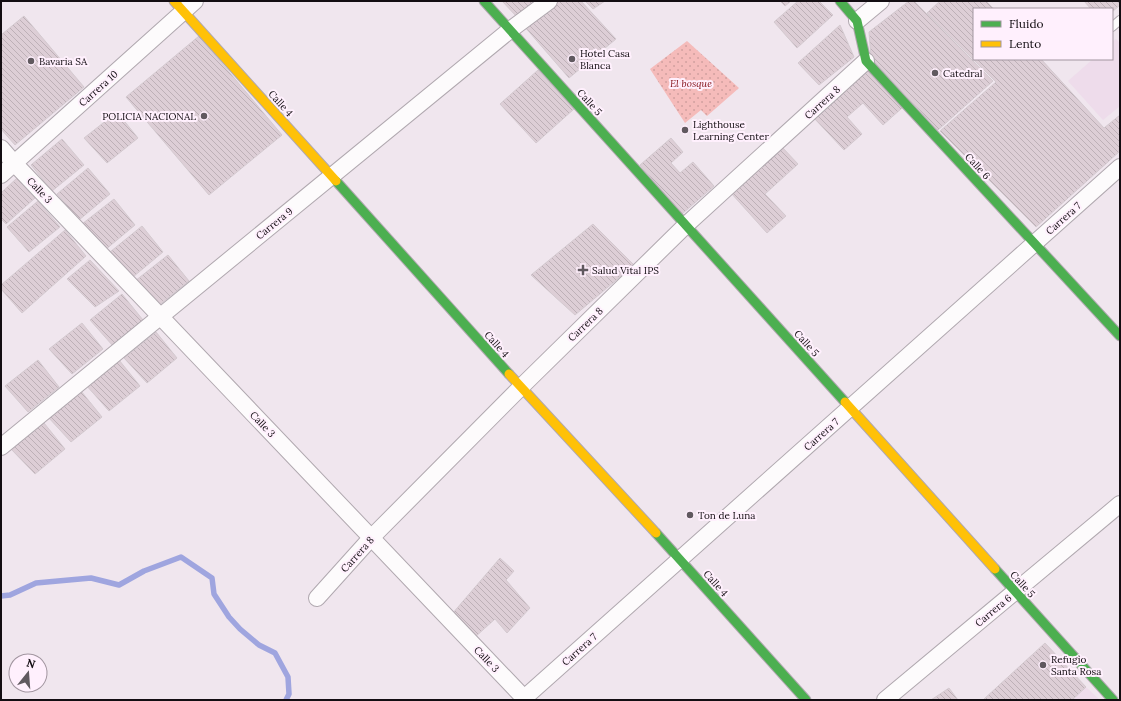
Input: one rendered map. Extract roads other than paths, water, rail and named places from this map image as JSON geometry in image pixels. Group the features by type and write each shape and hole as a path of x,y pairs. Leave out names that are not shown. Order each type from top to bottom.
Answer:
{"street":[{"name":"Calle 5","path":"484,1 851,407 1015,592 1114,700"},
{"name":"Carrera 9","path":"1,447 510,30 549,1"},
{"path":"840,1 857,21 866,61"},
{"path":"857,21 881,1"},
{"name":"Carrera 10","path":"1,175 185,4"},
{"name":"Calle 4","path":"185,4 332,176 521,387 680,559 806,700"},
{"name":"Carrera 8","path":"317,598 371,538 521,387 686,225 866,61"},
{"name":"Calle 6","path":"866,61 1120,336"},
{"name":"Calle 3","path":"1,148 14,164 524,699"},
{"name":"Carrera 7","path":"524,699 1120,167"},
{"name":"Carrera 6","path":"885,700 1120,504"}],"waterway":[{"path":"1,596 10,595 36,583 91,578 119,585 144,571 181,557 212,578 214,594 229,617 240,629 259,645 275,653 288,677 289,694 286,700"}],"place":[{"name":"Hotel Casa Blanca","path":"572,59"},
{"name":"Bavaria SA","path":"31,61"},
{"name":"Catedral","path":"935,73"},
{"name":"POLICIA NACIONAL","path":"204,116"},
{"name":"Lighthouse Learning Center","path":"685,130"},
{"name":"Salud Vital IPS","path":"583,270"},
{"name":"Ton de Luna","path":"690,515"},
{"name":"Refugio Santa Rosa","path":"1043,665"}],"park label":[{"name":"El bosque","path":"691,83"}]}
